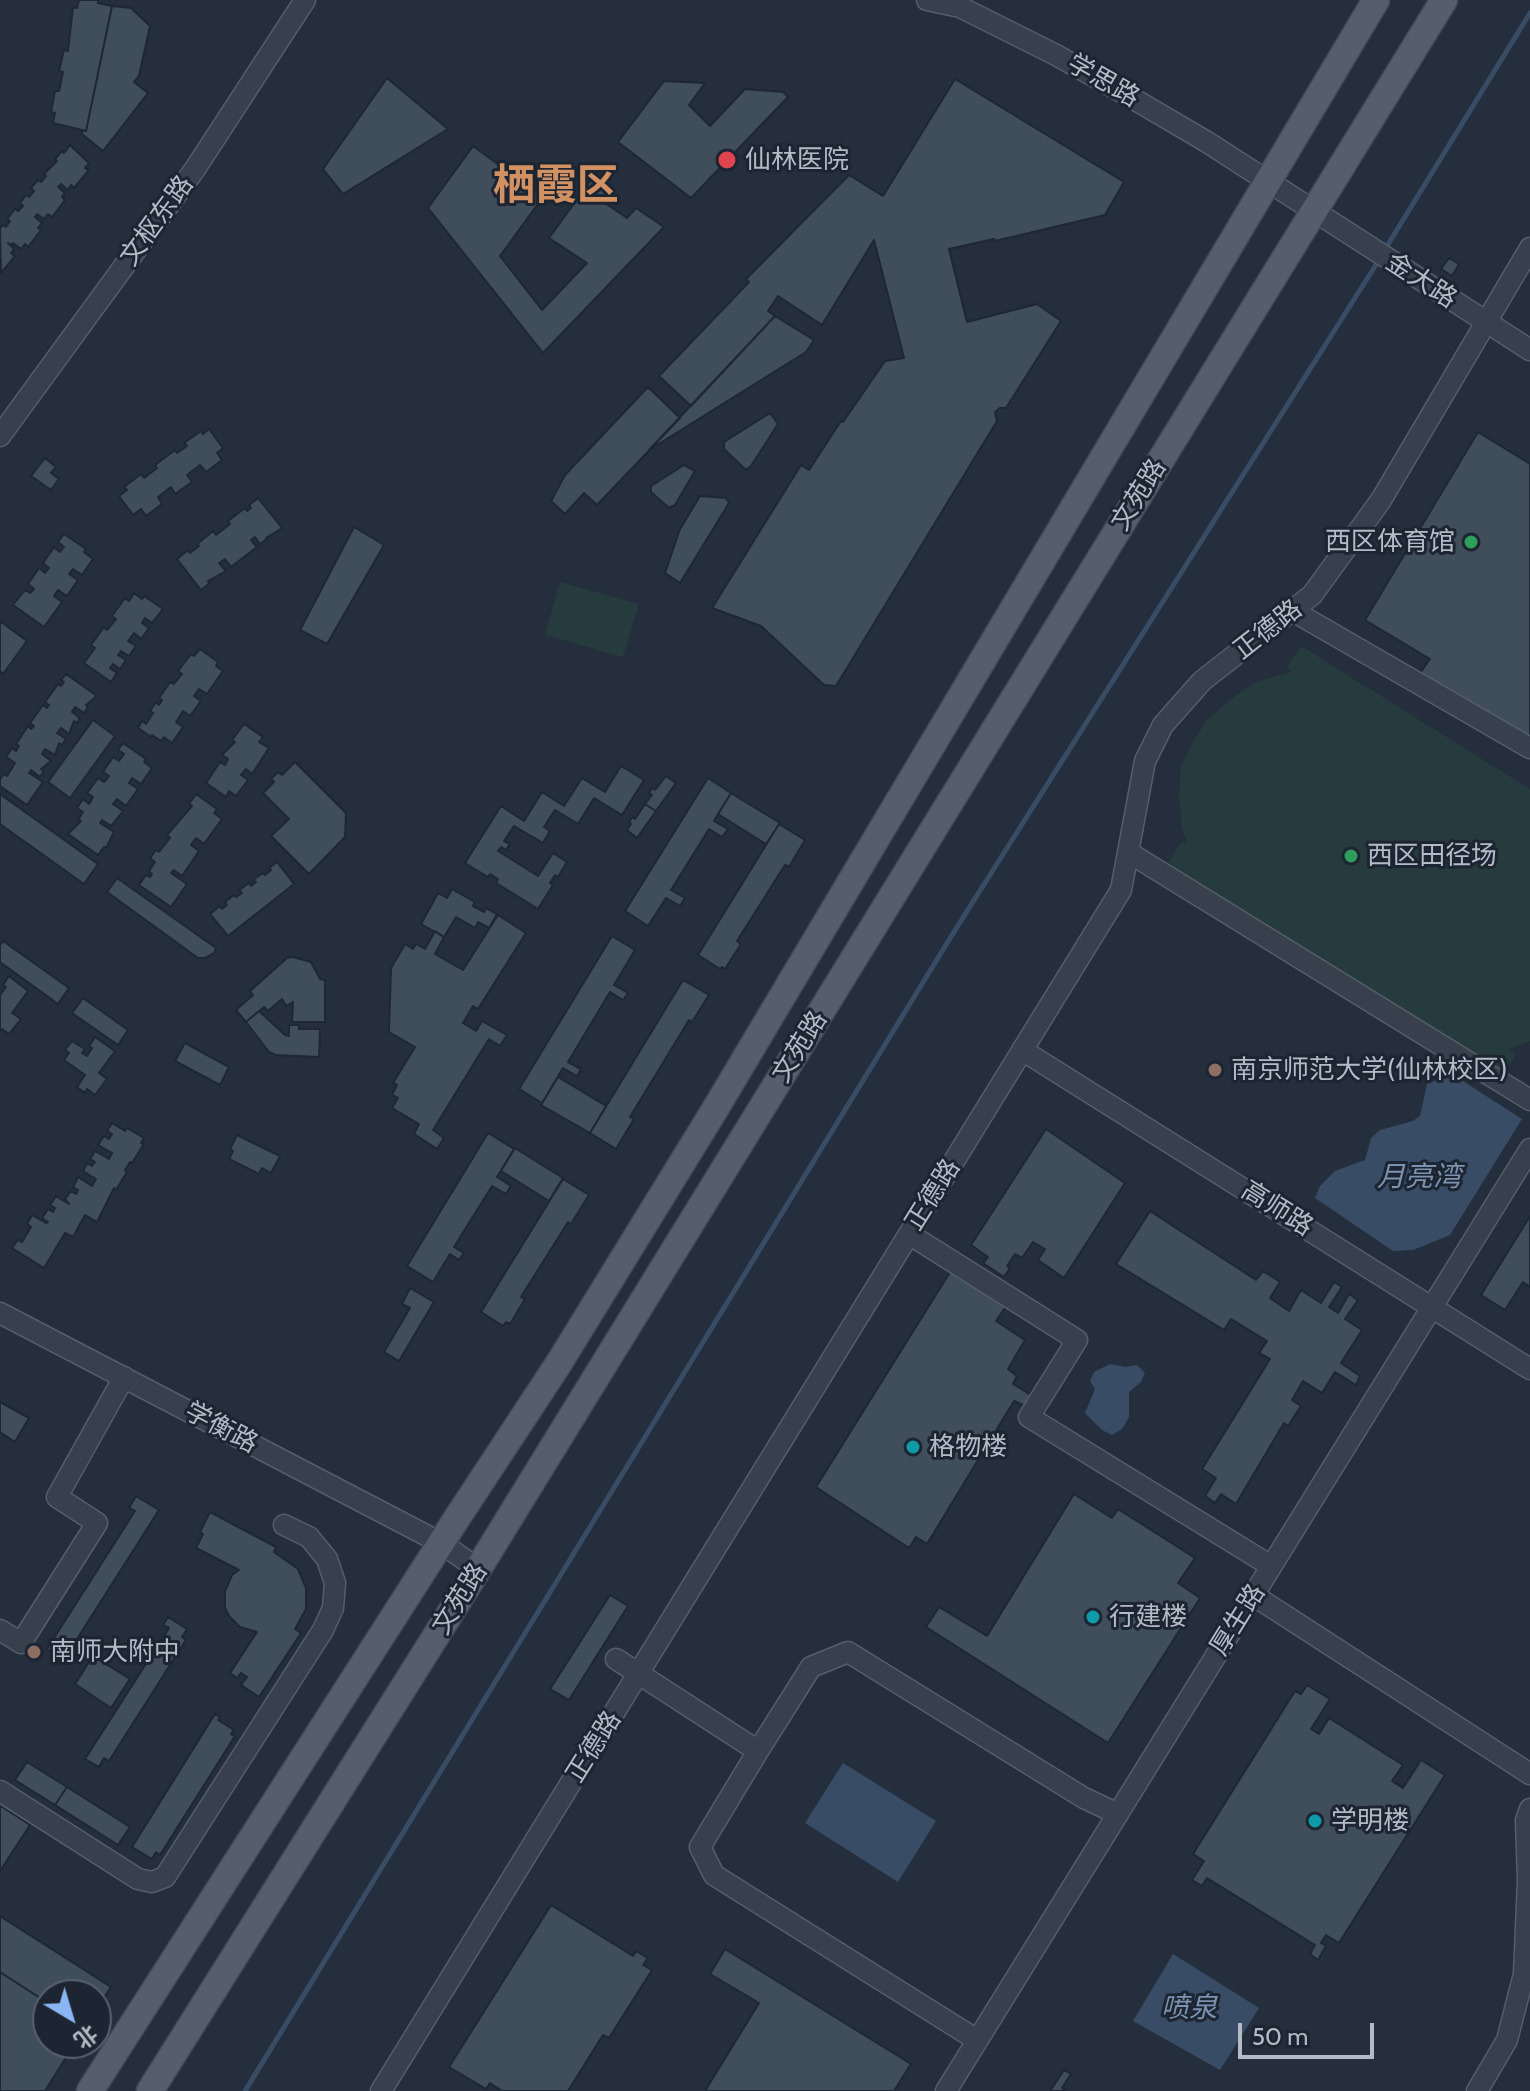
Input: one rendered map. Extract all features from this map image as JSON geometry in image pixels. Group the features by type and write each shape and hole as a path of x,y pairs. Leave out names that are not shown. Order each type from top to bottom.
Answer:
{"main road":[{"name":"文苑路","path":"90,2091 559,1363 714,1111 1376,0"},
{"name":"文苑路","path":"150,2091 478,1569 1444,0"}],"street":[{"name":"文枢东路","path":"0,436 195,169 305,0"},
{"name":"学思路","path":"927,0 960,7 1056,55 1207,142 1313,212"},
{"name":"金大路","path":"1313,212 1530,350"},
{"name":"正德路","path":"381,2091 1121,890 1145,761 1163,725 1202,681 1312,595 1381,500 1530,248"},
{"path":"1293,611 1530,748"},
{"path":"1128,852 1530,1100"},
{"name":"高师路","path":"1022,1050 1530,1369"},
{"name":"厚生路","path":"946,2091 1530,1149"},
{"path":"909,1234 1077,1340 1029,1417 1271,1566"},
{"name":"学衡路","path":"0,1313 441,1543 478,1569"},
{"path":"0,1630 21,1643 97,1523 57,1497 124,1377"},
{"path":"0,1791 138,1879 152,1882 165,1877 323,1630 333,1608 335,1583 327,1559 309,1537 284,1525"},
{"path":"1253,1595 1530,1774"},
{"path":"977,2040 714,1875 700,1847 758,1751 811,1667 848,1652 1084,1798 1118,1814"},
{"path":"616,1659 758,1751"},
{"path":"1477,2091 1507,2040 1524,1974 1528,1881 1526,1820 1530,1809"}],"green space":[{"path":"560,582 639,604 623,657 545,635"},
{"name":"西区田径场","path":"1301,646 1530,789 1530,1041 1508,1049 1516,1055 1501,1077 1166,866 1181,842 1187,844 1179,798 1181,766 1193,742 1207,720 1235,696 1256,682 1292,672 1287,667"}],"water":[{"name":"月亮湾","path":"1452,1074 1522,1119 1450,1235 1413,1250 1393,1251 1315,1198 1320,1186 1335,1171 1365,1160 1371,1138 1380,1130 1413,1121 1420,1116 1427,1084"},
{"path":"1110,1364 1125,1367 1137,1365 1145,1373 1141,1382 1129,1392 1129,1417 1122,1429 1112,1435 1102,1430 1085,1413 1095,1389 1090,1381 1094,1372"},
{"path":"843,1763 936,1821 898,1882 805,1823"},
{"name":"喷泉","path":"1173,1954 1259,2008 1220,2070 1133,2021"}],"building":[{"path":"79,0 98,0 98,3 112,6 86,131 53,123 55,113 51,112 63,72 59,71 64,50 68,51 73,7 77,8"},
{"path":"112,6 131,8 150,26 139,76 134,82 148,93 103,151 82,134 82,130 86,131"},
{"path":"387,78 448,129 343,194 323,169"},
{"path":"955,79 1124,182 1105,215 949,249 967,322 1037,304 1061,321 1006,408 995,412 997,421 836,686 824,685 761,626 712,608 801,465 809,470 885,361 904,358 874,240 822,325 778,296 768,311 775,316 691,406 659,376 749,282 746,279 849,175 883,196"},
{"path":"664,81 705,83 689,105 710,126 745,89 783,92 788,97 691,198 618,142"},
{"path":"70,145 89,163 85,168 89,170 74,188 71,185 68,190 61,184 58,187 65,193 62,197 65,200 52,217 48,214 44,219 37,214 35,217 42,223 38,228 41,230 28,247 25,244 21,249 8,243 14,249 11,253 15,256 1,273 0,228 3,225 6,227 10,221 7,219 15,209 18,211 23,206 20,203 26,195 29,197 34,191 31,188 38,180 41,182 46,176 44,174 57,161 55,159"},
{"path":"473,146 543,197 500,256 542,310 587,263 549,238 594,176 614,190 605,203 627,218 636,208 664,227 543,353 428,208"},
{"path":"1449,258 1459,264 1452,276 1441,269"},
{"path":"775,316 814,340 806,352 649,450"},
{"path":"648,387 680,418 597,505 584,493 565,514 551,501 565,475"},
{"path":"770,413 778,424 746,470 724,449 724,442"},
{"path":"209,429 223,448 217,453 222,460 206,472 200,465 187,475 192,482 175,494 171,487 158,497 162,504 146,516 141,509 133,515 119,496 127,490 124,487 141,474 144,478 175,450 177,453 187,446 184,443"},
{"name":"西区体育馆","path":"1478,432 1530,464 1530,743 1420,673 1430,659 1365,620"},
{"path":"45,458 56,467 51,473 59,479 51,490 31,476"},
{"path":"684,465 695,471 675,505 669,508 651,492 651,486"},
{"path":"700,496 726,498 729,503 680,583 665,573 680,529"},
{"path":"258,498 282,528 260,544 255,537 251,540 257,547 231,567 225,559 219,563 226,571 208,581 210,583 201,590 177,559 199,546 197,544 213,531 216,535 230,524 228,521 245,508 247,511 251,508 249,505"},
{"path":"354,527 384,545 327,644 300,630"},
{"path":"64,534 86,549 84,552 93,559 82,575 73,569 69,574 78,580 67,596 58,590 54,596 62,602 44,627 13,605 25,590 30,593 34,589 28,584 39,568 45,573 49,568 43,563 54,547 60,552 64,547 58,542"},
{"path":"134,593 163,609 152,623 145,618 142,623 149,628 141,639 134,633 128,641 136,646 129,656 121,651 118,655 126,660 120,669 113,664 110,668 117,673 111,682 84,663 95,648 91,645 104,627 107,630 116,619 112,616 125,598 129,601"},
{"path":"0,621 27,641 3,674 0,671"},
{"path":"200,649 218,662 216,666 223,671 207,694 199,689 194,696 201,701 190,716 183,711 176,722 183,727 172,743 164,737 161,741 151,737 138,728 142,721 146,724 153,713 150,711 156,702 159,705 162,700 159,698 170,682 174,684 182,674 178,671 191,654 194,656"},
{"path":"66,674 97,696 86,705 88,707 84,713 75,707 72,712 80,718 77,723 74,721 69,734 61,728 57,733 66,739 62,745 59,743 55,755 45,749 42,754 51,761 41,769 44,771 40,777 31,770 29,773 43,782 27,805 0,786 0,779 4,774 7,776 15,763 6,757 12,748 16,751 19,746 16,744 28,726 31,729 34,726 30,723 43,705 47,708 49,705 45,702 58,684 61,686 64,682 61,680"},
{"path":"93,720 115,736 70,798 48,782"},
{"path":"244,724 263,737 259,742 269,748 252,774 246,769 241,775 248,780 236,796 229,791 226,797 206,783 220,762 225,765 228,759 222,755 235,742 232,740"},
{"path":"123,743 146,759 144,762 152,768 141,784 132,778 129,783 138,789 126,806 117,799 113,804 123,811 111,826 102,820 100,823 114,832 106,848 98,855 68,834 81,821 78,820 83,812 77,808 83,799 89,804 93,797 87,793 98,778 104,782 109,776 103,772 113,757 119,761 124,754 118,750"},
{"path":"295,762 346,813 345,837 309,874 271,836 289,819 263,793 274,782 271,779 278,772 282,775"},
{"path":"621,766 644,780 622,815 594,798 578,824 555,810 544,827 550,831 543,843 514,826 504,841 510,844 506,850 501,847 498,851 538,876 553,853 567,862 558,877 555,875 550,883 553,885 538,909 496,883 498,879 490,874 488,877 465,863 501,806 524,821 542,792 564,806 582,778 605,792"},
{"path":"666,776 676,783 656,811 645,804 652,795 649,793 652,788 655,790"},
{"path":"708,778 731,793 714,821 728,829 722,837 709,829 671,890 685,898 680,906 666,898 648,926 625,911"},
{"path":"731,793 780,823 766,844 718,814"},
{"path":"0,794 98,864 84,884 0,824"},
{"path":"196,794 217,809 214,813 222,819 204,844 196,838 191,845 199,851 182,876 174,870 171,873 187,884 171,907 139,885 146,875 150,877 152,874 149,871 155,862 150,858 170,838 167,835 192,806 189,804"},
{"path":"645,804 656,811 637,838 627,830 631,824 629,822 633,817 635,819"},
{"path":"779,824 805,840 789,867 785,865 737,941 741,944 725,969 720,969 698,955"},
{"path":"277,862 294,884 228,936 210,914 220,906 222,909 227,905 225,902 242,893 239,890 249,883 251,886 256,882 253,880 263,873 265,875"},
{"path":"117,878 216,948 214,953 198,958 107,892"},
{"path":"452,889 475,902 473,906 497,914 489,928 478,922 475,928 456,917 444,937 421,924 438,893 447,898"},
{"path":"498,915 526,933 478,1009 473,1006 463,1023 476,1031 482,1021 507,1035 500,1046 489,1039 433,1130 444,1138 437,1149 414,1134 419,1124 392,1108 398,1098 392,1095 397,1085 393,1083 415,1047 389,1032 391,968 405,944 413,949 416,944 425,949 435,931 444,937 435,954 463,970"},
{"path":"612,936 635,950 614,985 628,993 623,1000 610,992 568,1062 581,1069 577,1076 563,1068 542,1103 519,1089"},
{"path":"3,941 69,988 58,1004 0,962 0,945"},
{"path":"287,958 311,962 320,979 325,980 325,1022 292,1022 293,1002 286,1006 282,999 268,1011 264,1007 246,1022 236,1010 253,995 250,991"},
{"path":"9,976 28,991 12,1013 21,1019 9,1034 2,1029 0,1031 0,995"},
{"path":"683,980 709,995 692,1022 689,1020 630,1117 634,1119 616,1149 590,1133"},
{"path":"83,998 128,1030 118,1045 72,1013"},
{"path":"259,1011 285,1035 289,1036 289,1025 299,1025 299,1029 320,1029 319,1057 269,1052 246,1022"},
{"path":"95,1037 115,1051 99,1073 107,1079 95,1095 77,1087 85,1075 64,1060 69,1053 65,1050 72,1041 85,1049 82,1053 87,1056"},
{"path":"185,1043 229,1067 220,1085 175,1061"},
{"path":"558,1077 606,1106 590,1133 541,1105"},
{"path":"112,1123 144,1138 141,1143 144,1144 125,1170 127,1172 116,1190 114,1188 97,1222 85,1215 73,1237 65,1233 44,1268 12,1248 18,1240 22,1242 31,1227 27,1224 32,1215 48,1222 42,1218 48,1209 53,1212 55,1208 50,1205 56,1196 69,1204 65,1199 71,1191 76,1194 78,1190 73,1187 78,1177 92,1186 96,1179 83,1171 87,1163 92,1166 95,1162 90,1159 95,1151 109,1159 112,1153 98,1145 104,1136 109,1139 112,1134 107,1131"},
{"path":"1046,1129 1125,1183 1064,1278 1038,1260 1045,1249 1033,1242 1022,1258 1015,1254 1004,1277 983,1263 988,1257 971,1245"},
{"path":"488,1133 514,1149 497,1177 511,1186 506,1194 492,1186 454,1247 464,1253 459,1260 450,1254 433,1282 407,1266"},
{"path":"237,1135 280,1156 271,1173 262,1168 259,1174 229,1159"},
{"path":"515,1148 563,1178 549,1201 501,1171"},
{"path":"563,1179 589,1195 571,1224 568,1222 521,1297 525,1299 510,1324 506,1322 503,1326 481,1312"},
{"path":"1150,1211 1256,1280 1263,1271 1280,1282 1270,1298 1289,1311 1301,1290 1321,1303 1334,1282 1342,1287 1329,1307 1338,1313 1349,1294 1358,1300 1345,1319 1362,1330 1341,1363 1360,1376 1356,1385 1335,1372 1322,1393 1303,1381 1292,1400 1301,1406 1288,1426 1284,1423 1236,1504 1221,1494 1215,1503 1205,1496 1216,1478 1202,1469 1270,1359 1259,1353 1267,1341 1231,1319 1224,1330 1116,1264"},
{"path":"1530,1216 1530,1287 1523,1282 1505,1310 1481,1295"},
{"name":"格物楼","path":"952,1269 1007,1305 996,1321 1025,1340 1008,1369 1017,1376 1013,1384 1031,1395 1025,1406 1014,1401 927,1544 916,1537 909,1548 816,1487"},
{"path":"410,1288 434,1302 399,1361 384,1352 410,1308 402,1304"},
{"path":"0,1402 29,1418 15,1442 0,1432"},
{"name":"行建楼","path":"1074,1494 1112,1518 1118,1509 1195,1558 1178,1583 1200,1598 1108,1743 926,1627 939,1607 987,1636"},
{"path":"136,1496 159,1510 70,1650 66,1648 60,1657 47,1649 135,1511 129,1508"},
{"path":"210,1512 276,1547 274,1552 298,1569 306,1588 306,1609 295,1629 301,1633 259,1697 241,1685 247,1677 241,1673 237,1678 230,1673 257,1632 240,1627 225,1608 225,1591 232,1575 239,1570 196,1548"},
{"path":"610,1595 628,1606 569,1700 550,1689"},
{"path":"168,1617 187,1629 182,1637 186,1640 109,1761 104,1758 99,1767 85,1759 169,1628 163,1625"},
{"path":"93,1656 130,1679 111,1708 75,1684"},
{"name":"学明楼","path":"1307,1685 1330,1699 1311,1729 1319,1734 1329,1718 1403,1765 1392,1781 1403,1788 1421,1760 1445,1775 1339,1943 1326,1935 1321,1943 1326,1946 1318,1960 1310,1954 1315,1945 1207,1878 1202,1886 1192,1880 1204,1861 1193,1854 1295,1691 1301,1694"},
{"path":"215,1714 220,1717 218,1720 234,1730 231,1734 235,1736 160,1855 156,1852 152,1859 132,1847"},
{"path":"27,1762 67,1787 55,1805 15,1780"},
{"path":"67,1787 130,1827 118,1845 55,1805"},
{"path":"0,1808 30,1825 0,1871"},
{"path":"551,1905 633,1956 636,1951 648,1958 643,1965 652,1970 609,2038 603,2035 568,2091 502,2091 490,2083 486,2089 449,2067"},
{"path":"0,1916 98,1979 32,1979 32,1993 0,1972"},
{"path":"725,1949 911,2064 894,2091 705,2091 759,2003 710,1974"},
{"path":"0,1972 32,1993 32,2059 65,2059 45,2091 0,2091"},
{"path":"1064,2070 1071,2074 1062,2088 1067,2091 1050,2091"}],"waterway":[{"path":"1384,251 1530,13"},
{"path":"245,2091 952,935 1379,260"}],"place":[{"name":"仙林医院","path":"727,160"},
{"name":"西区体育馆","path":"1471,542"},
{"name":"西区田径场","path":"1351,856"},
{"name":"南京师范大学(仙林校区)","path":"1215,1070"},
{"name":"格物楼","path":"913,1447"},
{"name":"行建楼","path":"1093,1617"},
{"name":"南师大附中","path":"34,1652"},
{"name":"学明楼","path":"1315,1821"}],"district":[{"name":"栖霞区","path":"556,187"}]}
